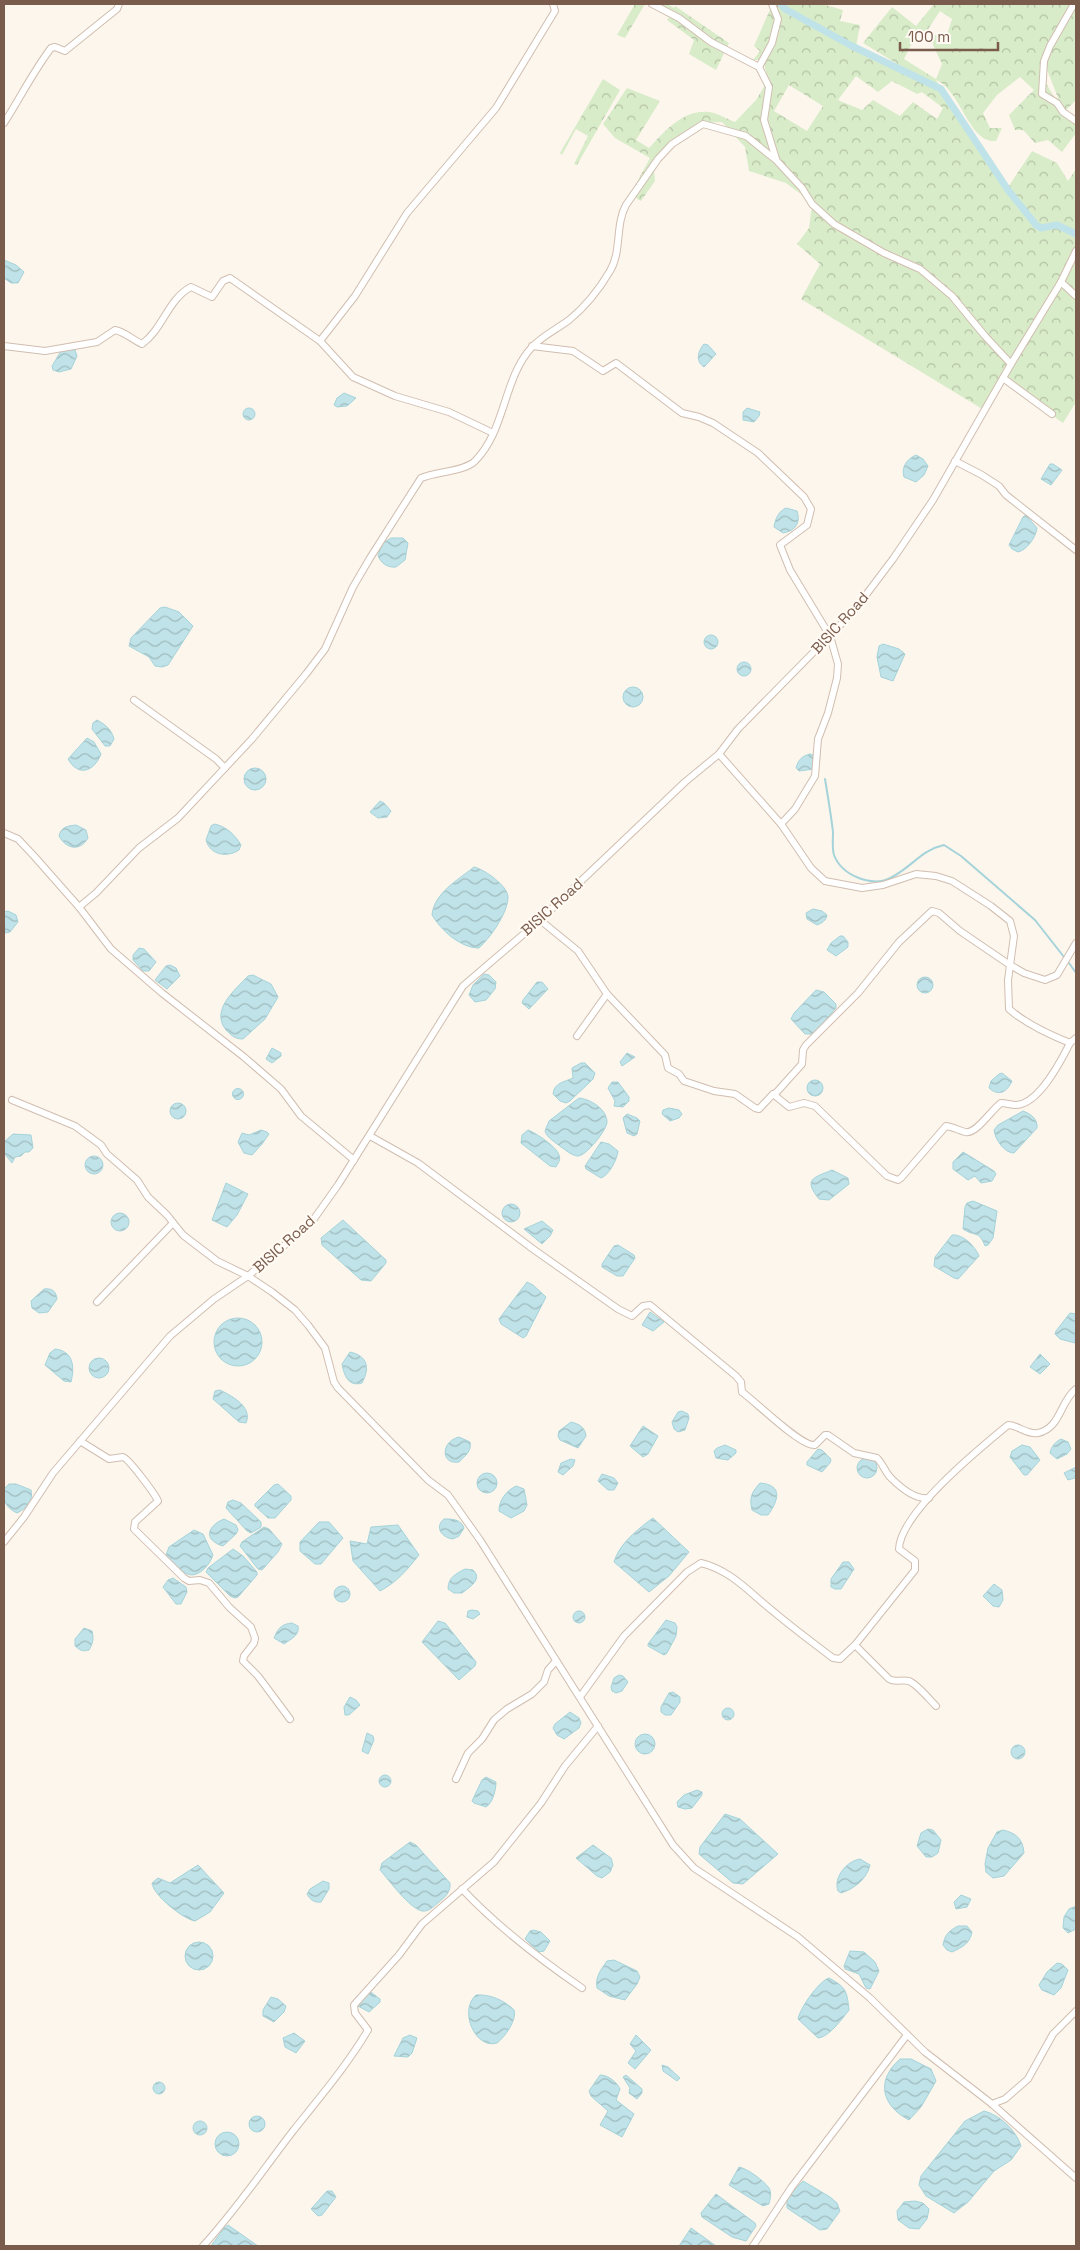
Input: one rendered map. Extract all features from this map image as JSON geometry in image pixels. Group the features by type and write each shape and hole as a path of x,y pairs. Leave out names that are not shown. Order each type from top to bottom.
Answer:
{"street":[{"path":"4,123 27,87 33,72 51,48 55,47 65,51 116,9 119,4"},
{"path":"320,341 355,296 407,213 496,108 555,11 553,4"},
{"path":"652,4 678,18 710,42 759,67 769,87 764,120 776,160"},
{"path":"759,67 772,43 778,19 772,4"},
{"path":"1074,4 1050,46 1044,61 1042,94 1057,103 1063,112 1076,121"},
{"path":"79,907 96,893 139,848 178,818 278,708 325,649 353,586 421,478 471,465 482,453 493,434 515,377 532,346 570,319 598,288 611,270 616,258 624,208 658,159 672,144 703,124 746,136 776,160 802,188 812,204 834,224 884,253 920,270 952,296 1011,364"},
{"name":"BISIC Road","path":"4,1542 27,1513 46,1482 177,1330 214,1299 248,1276 311,1223 370,1136 463,986 540,920 686,782 719,754 738,729 853,612 893,559 932,500 1061,282 1076,251"},
{"path":"4,346 45,351 97,342 115,330 121,331 142,344 158,328 182,291 191,287 212,297 223,281 230,278 320,341 353,377 395,396 449,412 493,434"},
{"path":"1061,282 1076,296"},
{"path":"532,346 573,351 601,370 616,363 682,413 713,423 758,453 804,497 811,510 807,525 792,538 780,545 790,570 830,636 838,664 837,678 828,713 818,739 815,776 806,794 781,824"},
{"path":"1003,378 1052,414"},
{"path":"954,461 999,486 1006,495 1076,550"},
{"path":"134,700 216,759 225,768"},
{"path":"719,754 781,824 810,868 825,881 862,888 883,885 916,874 936,876 952,881 991,906 1010,921 1014,936 1010,965 1009,1009 1018,1017 1070,1043"},
{"path":"4,832 18,839 79,907 111,949 162,993 244,1056 281,1089 301,1116 354,1160"},
{"path":"540,920 578,951 607,994 659,1048 668,1061 668,1068 679,1074 684,1081 714,1091 734,1094 755,1108 759,1108 775,1094 802,1064 802,1050 806,1045 858,993 898,942 932,910 939,913 960,931 1010,965 1024,973 1045,980 1057,975 1076,943"},
{"path":"577,1036 607,994"},
{"path":"775,1094 789,1107 804,1103 815,1106 886,1176 898,1180 946,1126 952,1126 966,1133 974,1132 1001,1103 1017,1105 1027,1101 1050,1081 1070,1043 1076,1038"},
{"path":"12,1100 75,1126 101,1145 107,1154 137,1180 148,1197 183,1235 217,1261 248,1276 272,1292 308,1325 325,1348 334,1382 338,1388 428,1480 448,1495 480,1540 673,1845 694,1868 798,1937 870,1998 925,2052 992,2104 1076,2178"},
{"path":"370,1136 418,1163 533,1249 622,1311 632,1316 643,1306 650,1306 736,1376 741,1382 742,1392 784,1428 808,1445 815,1445 825,1435 828,1435 860,1456 872,1455 877,1458 891,1478 914,1496 923,1499 929,1498"},
{"path":"97,1302 173,1223"},
{"path":"580,1697 624,1636 687,1572 701,1563 720,1570 738,1582 773,1612 836,1660 840,1659 855,1645 915,1570 915,1561 899,1549 900,1543 909,1523 929,1498 958,1468 1008,1425 1013,1425 1031,1433 1039,1433 1051,1426 1058,1419 1064,1406 1076,1389"},
{"path":"80,1441 102,1456 114,1459 123,1457 132,1463 138,1475 158,1501 135,1522 134,1529 184,1578 189,1581 205,1580 209,1583 229,1607 251,1627 254,1643 244,1656 243,1661 258,1676 290,1719"},
{"path":"855,1645 889,1679 894,1682 908,1681 936,1706"},
{"path":"456,1779 468,1753 482,1739 494,1720 507,1709 532,1694 544,1682 548,1670 556,1661"},
{"path":"203,2246 250,2190 292,2132 352,2058 368,2030 355,2013 354,2005 399,1955 422,1924 494,1862 541,1802 565,1766 598,1726"},
{"path":"462,1889 510,1936 582,1988"},
{"path":"992,2104 1005,2099 1028,2079 1053,2034 1076,2011"},
{"path":"753,2246 791,2188 907,2035"}],"green space":[{"path":"635,4 645,4 625,38 617,35"},
{"path":"646,4 667,4 674,8 675,6 729,43 716,70 689,54 694,40 667,20 669,17"},
{"path":"822,4 843,10 840,21 860,25 856,47 932,85 863,43 892,7 916,26 934,4 1076,4 1076,100 1064,112 1076,121 1076,133 1062,152 1048,140 1035,143 1023,130 1015,130 1009,115 1034,90 1020,77 997,95 983,113 990,128 1002,128 996,141 987,140 979,134 952,94 936,80 1007,189 1032,151 1057,163 1068,181 1076,169 1076,402 1063,423 1003,381 1011,364 952,296 920,269 834,224 810,201 786,183 749,171 745,147 722,122 700,123 690,133 669,142 663,153 662,160 654,169 655,181 641,201 630,195 650,158 615,138 603,124 627,88 660,101 636,140 649,148 675,123 691,114 709,112 735,122 756,100 768,80 763,60 753,60 760,51 754,46 772,5","holes":["940,11 952,19 947,35 933,35 933,45 942,64 936,79 904,59 916,35 927,31","1044,62 1061,109 1043,78","856,76 878,92 892,81 917,94 922,92 943,108 937,119 913,102 900,116 873,100 862,110 838,100","789,85 823,106 807,131 774,111"]},
{"path":"603,79 620,90 577,165 574,164 588,136 576,129 562,155 560,153"},
{"path":"812,205 833,227 919,271 951,297 1007,365 984,410 801,299 820,264 797,244 809,228"}],"water":[{"path":"4,260 16,265 24,272 18,283 11,283 4,278"},
{"path":"704,344 708,345 716,354 704,367 699,362 698,356"},
{"path":"75,350 77,356 71,369 59,372 53,370 52,366 61,351"},
{"path":"344,393 356,398 347,406 337,407 334,405 337,398"},
{"path":"249,408 255,414 249,420 243,414"},
{"path":"747,408 760,412 754,422 743,420 743,412"},
{"path":"916,455 923,459 928,466 924,475 916,482 904,477 903,470 910,459"},
{"path":"1050,464 1062,470 1051,485 1041,479"},
{"path":"786,508 797,511 798,519 794,528 783,533 774,527 781,511"},
{"path":"1026,515 1037,528 1028,546 1018,552 1009,545 1023,517"},
{"path":"391,538 403,538 408,543 405,560 396,567 390,567 385,564 378,555 383,543"},
{"path":"165,607 179,612 193,626 168,665 162,667 155,666 149,657 129,646 131,638 160,608"},
{"path":"708,635 714,635 718,642 714,649 708,649 704,645 704,639"},
{"path":"883,644 899,649 905,654 893,681 881,677 877,657 879,646"},
{"path":"741,662 747,662 751,669 747,676 741,676 737,672 737,666"},
{"path":"633,687 640,690 643,697 640,704 633,707 626,704 623,697 626,690"},
{"path":"97,720 110,730 114,739 110,746 105,746 92,729 93,723"},
{"path":"87,738 94,742 101,754 94,765 86,770 81,770 72,765 68,759"},
{"path":"810,754 813,755 814,769 799,771 796,768 799,761"},
{"path":"255,768 263,771 266,779 263,787 255,790 247,787 244,779 247,771"},
{"path":"380,801 391,811 387,817 378,818 370,812"},
{"path":"214,824 233,834 241,845 239,850 229,854 220,854 211,849 206,840 211,826"},
{"path":"76,825 86,830 88,838 81,845 73,847 65,844 59,836 65,828"},
{"path":"474,867 484,871 500,883 508,897 505,910 498,925 479,948 458,942 440,926 432,915 437,900 442,894"},
{"path":"813,909 822,911 827,915 824,921 817,925 807,919 806,913"},
{"path":"8,911 16,915 18,922 10,932 5,933 4,912"},
{"path":"840,936 843,936 848,942 848,947 836,956 827,950 831,943"},
{"path":"139,948 144,949 156,962 149,971 143,971 133,960 133,955"},
{"path":"170,965 176,968 180,976 167,989 155,980 166,966"},
{"path":"484,974 489,975 496,982 495,989 486,1000 475,1002 469,995 473,985"},
{"path":"253,975 271,984 278,997 265,1019 243,1039 232,1035 226,1030 222,1023 221,1015 226,1001 231,994 248,976"},
{"path":"922,977 928,977 933,982 931,991 922,993 917,988 917,982"},
{"path":"537,982 542,982 548,989 529,1009 522,1003"},
{"path":"816,990 824,992 836,1004 836,1008 814,1034 805,1034 791,1019 794,1013"},
{"path":"272,1048 281,1053 281,1056 272,1063 266,1059"},
{"path":"627,1053 635,1057 622,1066 620,1062"},
{"path":"585,1063 595,1073 593,1079 570,1101 566,1103 560,1101 553,1094 555,1087 573,1078 572,1068"},
{"path":"1002,1073 1012,1081 1008,1088 999,1093 989,1088 991,1081"},
{"path":"815,1080 823,1088 815,1096 807,1088"},
{"path":"612,1082 618,1082 629,1097 629,1101 623,1107 614,1106 615,1101 608,1088"},
{"path":"238,1088 244,1094 238,1100 232,1094"},
{"path":"579,1098 588,1100 601,1109 607,1122 604,1131 596,1142 582,1155 576,1156 554,1142 545,1131 549,1121"},
{"path":"178,1103 184,1105 186,1111 184,1117 178,1119 172,1117 170,1111 172,1105"},
{"path":"669,1108 679,1110 682,1114 679,1118 670,1121 662,1114 663,1110"},
{"path":"1023,1111 1033,1117 1037,1128 1014,1153 1007,1151 996,1137 994,1130 998,1125"},
{"path":"627,1114 640,1121 637,1134 634,1136 627,1133 623,1118"},
{"path":"261,1130 269,1134 262,1144 252,1155 244,1153 238,1142 242,1133 249,1135"},
{"path":"528,1130 554,1148 560,1158 556,1167 550,1166 521,1143 522,1135"},
{"path":"13,1134 31,1135 33,1148 21,1156 15,1157 12,1163 4,1153 4,1142"},
{"path":"601,1142 609,1144 618,1151 612,1167 601,1178 586,1169 585,1166"},
{"path":"963,1152 994,1171 996,1174 992,1181 981,1183 975,1176 968,1180 953,1169 953,1162"},
{"path":"90,1156 98,1156 103,1161 101,1172 90,1174 85,1169 85,1161"},
{"path":"832,1170 848,1178 849,1184 829,1200 819,1199 812,1187 812,1180"},
{"path":"226,1183 248,1194 237,1215 227,1227 212,1220"},
{"path":"973,1201 997,1211 993,1238 985,1246 979,1236 963,1229 965,1207 967,1203"},
{"path":"507,1204 515,1204 520,1209 518,1220 507,1222 502,1217 502,1209"},
{"path":"120,1213 126,1216 129,1222 126,1228 120,1231 114,1228 111,1222 114,1216"},
{"path":"343,1220 386,1260 386,1263 371,1281 361,1280 322,1245 321,1238"},
{"path":"542,1221 553,1230 542,1244 524,1229"},
{"path":"952,1235 960,1236 968,1241 975,1248 979,1256 958,1279 934,1266 935,1257"},
{"path":"618,1245 634,1255 635,1258 623,1276 617,1276 602,1267 614,1246"},
{"path":"527,1282 546,1297 526,1336 523,1338 501,1324 499,1319"},
{"path":"44,1289 53,1291 57,1299 48,1312 39,1313 32,1308 31,1301"},
{"path":"650,1312 664,1322 653,1331 642,1325"},
{"path":"1070,1313 1076,1314 1075,1343 1060,1339 1055,1334"},
{"path":"238,1318 247,1320 255,1325 260,1333 262,1342 260,1351 255,1359 247,1364 238,1366 229,1364 221,1359 216,1351 214,1342 216,1333 221,1325 229,1320"},
{"path":"55,1349 66,1353 71,1360 73,1370 71,1382 64,1381 45,1365 50,1353"},
{"path":"350,1352 361,1356 366,1363 365,1378 362,1383 350,1382 344,1373 342,1364"},
{"path":"1040,1354 1050,1364 1040,1374 1030,1367"},
{"path":"99,1358 106,1361 109,1368 106,1375 99,1378 92,1375 89,1368 92,1361"},
{"path":"220,1390 244,1407 247,1412 246,1423 239,1422 213,1399 215,1391"},
{"path":"682,1411 688,1414 689,1418 685,1430 678,1432 674,1429 672,1422 678,1412"},
{"path":"571,1422 581,1426 586,1436 578,1448 560,1440 558,1436 559,1431"},
{"path":"643,1426 658,1436 648,1454 643,1457 630,1446"},
{"path":"459,1437 470,1442 470,1448 468,1453 459,1462 453,1462 448,1460 446,1456 446,1447 453,1439"},
{"path":"1061,1439 1068,1442 1071,1449 1067,1454 1057,1459 1050,1453 1054,1445"},
{"path":"725,1445 736,1450 736,1453 728,1460 716,1458 714,1451"},
{"path":"1022,1445 1030,1447 1040,1460 1027,1475 1024,1475 1010,1457 1012,1451"},
{"path":"818,1449 822,1450 831,1459 822,1472 807,1465 807,1462"},
{"path":"867,1458 874,1461 877,1468 874,1475 867,1478 860,1475 857,1468 860,1461"},
{"path":"571,1459 575,1460 573,1466 563,1475 558,1472 561,1463"},
{"path":"1076,1467 1075,1478 1068,1480 1064,1473"},
{"path":"487,1473 494,1476 497,1483 494,1490 487,1493 480,1490 477,1483 480,1476"},
{"path":"602,1474 614,1478 618,1483 614,1490 608,1490 598,1481"},
{"path":"760,1483 773,1487 777,1494 768,1515 761,1515 752,1510 752,1495"},
{"path":"9,1484 16,1484 31,1490 32,1494 28,1504 17,1513 10,1509 5,1501 4,1489"},
{"path":"278,1484 291,1496 291,1500 275,1518 268,1518 255,1504 274,1485"},
{"path":"516,1486 524,1489 527,1505 524,1511 511,1518 499,1511 499,1507 504,1496"},
{"path":"233,1500 241,1503 261,1522 261,1527 251,1533 247,1531 226,1508 228,1502"},
{"path":"653,1518 689,1552 669,1576 649,1592 614,1562 616,1555 625,1543 635,1532"},
{"path":"224,1519 236,1525 238,1530 223,1546 212,1540 210,1533 214,1525"},
{"path":"444,1519 453,1519 463,1525 464,1528 459,1536 453,1539 446,1537 441,1532 440,1525"},
{"path":"319,1522 329,1522 343,1538 321,1564 315,1564 300,1551 300,1542"},
{"path":"398,1525 419,1555 392,1584 380,1591 353,1561 350,1541 367,1544 371,1527"},
{"path":"264,1527 269,1529 282,1544 278,1552 262,1570 258,1569 240,1546 242,1542"},
{"path":"194,1530 203,1534 213,1555 204,1569 193,1575 184,1572 166,1555 169,1547"},
{"path":"233,1549 243,1556 257,1572 257,1575 235,1598 230,1596 206,1572 208,1568"},
{"path":"843,1562 849,1562 854,1569 841,1589 835,1589 831,1587 831,1579"},
{"path":"465,1569 473,1570 476,1573 476,1580 462,1593 454,1593 448,1589 449,1582 453,1576"},
{"path":"173,1578 186,1587 187,1592 181,1604 176,1604 163,1587 168,1580"},
{"path":"994,1584 1002,1590 1003,1600 999,1607 993,1606 983,1596"},
{"path":"342,1586 350,1594 342,1602 334,1594"},
{"path":"468,1611 478,1611 480,1614 473,1619 467,1617"},
{"path":"577,1611 581,1611 585,1617 581,1623 577,1623 573,1619 573,1615"},
{"path":"666,1620 675,1623 677,1627 676,1636 664,1655 648,1646 648,1644"},
{"path":"438,1621 445,1623 476,1662 475,1666 459,1680 422,1642"},
{"path":"292,1623 298,1626 298,1632 292,1638 284,1644 274,1638 281,1627"},
{"path":"84,1628 92,1631 93,1636 89,1650 85,1651 75,1646 75,1639"},
{"path":"619,1675 623,1676 628,1682 622,1691 616,1693 612,1691 611,1687 614,1678"},
{"path":"673,1692 680,1697 680,1702 671,1715 665,1715 661,1712 661,1707 669,1693"},
{"path":"350,1697 360,1705 349,1715 345,1715 344,1707"},
{"path":"730,1708 733,1709 733,1719 726,1720 723,1719 722,1712 723,1709"},
{"path":"570,1712 579,1718 581,1723 579,1728 564,1739 557,1735 553,1728 555,1724"},
{"path":"367,1733 373,1736 374,1740 368,1754 362,1751"},
{"path":"645,1734 652,1737 655,1744 652,1751 645,1754 638,1751 635,1744 638,1737"},
{"path":"1015,1745 1021,1745 1025,1752 1021,1759 1015,1759 1011,1755 1011,1749"},
{"path":"383,1775 387,1775 391,1781 387,1787 383,1787 379,1783 379,1779"},
{"path":"486,1777 496,1782 495,1792 486,1807 472,1801 482,1780"},
{"path":"697,1790 702,1792 702,1795 692,1808 678,1807 677,1802 684,1795"},
{"path":"725,1814 740,1819 778,1854 743,1884 733,1883 699,1854 700,1847"},
{"path":"928,1829 933,1830 941,1840 938,1853 932,1857 926,1857 917,1846 921,1833"},
{"path":"1003,1830 1018,1837 1024,1853 1004,1876 993,1878 986,1872 985,1864 988,1848 997,1832"},
{"path":"410,1842 416,1845 450,1883 449,1892 427,1911 422,1911 411,1905 380,1870 382,1863"},
{"path":"593,1845 611,1858 613,1865 610,1872 602,1878 576,1858"},
{"path":"860,1859 870,1865 866,1875 851,1889 841,1893 838,1891 837,1886 839,1875 846,1866"},
{"path":"198,1865 224,1893 210,1912 195,1921 183,1916 169,1906 157,1894 152,1883 158,1878 170,1883"},
{"path":"323,1881 329,1883 329,1889 321,1902 311,1899 307,1894 310,1889"},
{"path":"961,1895 971,1899 967,1907 956,1909 954,1902"},
{"path":"1076,1906 1076,1929 1068,1933 1063,1928 1064,1917 1069,1909"},
{"path":"958,1926 967,1926 972,1932 970,1939 965,1944 952,1952 943,1945 948,1933"},
{"path":"530,1931 541,1932 550,1941 544,1951 539,1952 525,1939"},
{"path":"199,1942 209,1946 213,1956 209,1966 199,1970 189,1966 185,1956 189,1946"},
{"path":"850,1951 864,1952 875,1962 879,1971 870,1989 866,1988 859,1974 845,1969 844,1966"},
{"path":"614,1960 637,1971 640,1977 625,2000 609,1996 597,1988 597,1980 601,1970 607,1961"},
{"path":"1057,1963 1062,1964 1068,1970 1061,1988 1054,1995 1042,1990 1039,1985 1047,1972"},
{"path":"829,1978 845,1990 849,2010 831,2031 818,2038 798,2019 810,1995 820,1984"},
{"path":"368,1990 380,1999 380,2002 369,2012 358,2006"},
{"path":"476,1995 496,1998 514,2010 514,2019 510,2028 497,2043 489,2044 482,2041 472,2028 469,2010 471,2002"},
{"path":"271,1997 278,1999 286,2006 284,2012 274,2022 263,2016 263,2010"},
{"path":"294,2033 305,2041 296,2053 285,2047 283,2038"},
{"path":"410,2035 417,2038 412,2053 408,2057 394,2056 403,2038"},
{"path":"636,2035 651,2050 635,2069 628,2063 636,2051 630,2044"},
{"path":"900,2059 911,2059 931,2069 936,2081 921,2107 909,2120 893,2108 885,2092 887,2076"},
{"path":"662,2065 668,2067 680,2078 677,2081 663,2071"},
{"path":"600,2075 612,2079 617,2084 620,2089 616,2100 634,2114 622,2137 600,2125 608,2111 591,2096 589,2091"},
{"path":"626,2075 642,2089 642,2093 637,2099 629,2093 630,2088 623,2077"},
{"path":"157,2082 161,2082 165,2088 161,2094 157,2094 153,2090 153,2086"},
{"path":"984,2111 996,2116 1007,2124 1019,2140 1021,2146 1011,2160 994,2171 968,2202 954,2213 926,2196 919,2185 921,2176 965,2121"},
{"path":"254,2116 260,2116 265,2121 263,2130 254,2132 249,2127 249,2121"},
{"path":"200,2121 205,2123 207,2128 205,2133 200,2135 195,2133 193,2128 195,2123"},
{"path":"222,2132 232,2132 239,2139 239,2149 232,2156 222,2156 215,2149 215,2139"},
{"path":"739,2167 755,2175 769,2188 771,2194 769,2204 763,2206 729,2185"},
{"path":"803,2181 837,2203 840,2211 827,2229 820,2230 787,2208 787,2198"},
{"path":"327,2191 332,2191 336,2197 322,2215 318,2216 311,2209"},
{"path":"716,2194 755,2223 756,2226 746,2241 732,2237 702,2217 701,2213"},
{"path":"915,2201 923,2203 929,2209 927,2219 919,2229 909,2228 898,2220 897,2211 904,2202"},
{"path":"228,2225 258,2246 211,2246"},
{"path":"691,2228 716,2246 679,2246"}],"waterway":[{"path":"781,4 785,9 850,45 941,89 1008,190 1036,225 1041,228 1057,225 1076,234"},
{"path":"825,779 833,832 833,853 844,869 859,878 876,881 884,880 899,873 929,851 944,845 961,856 1035,920 1064,957"},
{"path":"1069,963 1076,973"}]}
